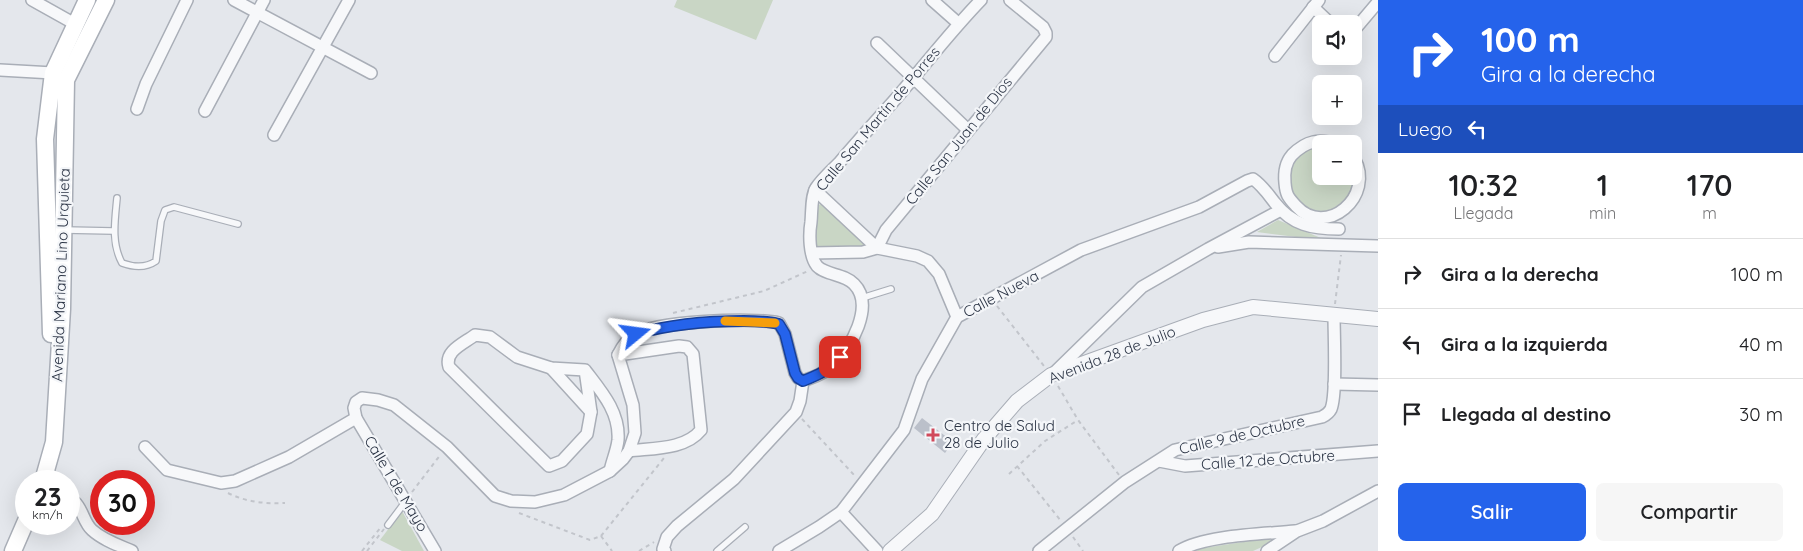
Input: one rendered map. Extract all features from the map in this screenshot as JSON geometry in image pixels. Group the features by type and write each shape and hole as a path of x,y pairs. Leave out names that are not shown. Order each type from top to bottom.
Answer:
{"main road":[{"name":"Avenida Mariano Lino Urquieta","path":"56,396 50,327 45,138 53,73 87,0"},
{"name":"Avenida Mariano Lino Urquieta","path":"56,396 62,310 66,80 106,0"},
{"path":"46,470 54,442 56,396"},
{"path":"13,551 20,535"}],"street":[{"path":"32,0 75,24"},
{"path":"136,109 146,84 187,0"},
{"path":"234,0 371,73"},
{"path":"205,111 264,0"},
{"path":"274,135 349,0"},
{"path":"932,0 958,23"},
{"name":"Calle San Martín de Porres","path":"817,266 812,253 810,228 815,190 914,79 958,23 981,0"},
{"name":"Calle San Juan de Dios","path":"877,248 886,230 1046,37 1043,28 1010,0"},
{"path":"1362,21 1378,2"},
{"path":"1275,56 1316,4 1324,15"},
{"path":"877,44 968,130"},
{"path":"0,70 53,73"},
{"path":"1312,142 1300,147 1289,158 1284,172 1286,196 1302,213 1317,218 1340,213 1356,197 1359,185"},
{"name":"Calle Nueva","path":"779,551 840,512 904,430 922,379 957,317 1082,250 1199,206 1253,179 1259,182 1281,210"},
{"path":"815,190 877,248"},
{"path":"1052,375 1142,288 1208,249 1281,210 1299,223 1317,229 1339,229"},
{"path":"1332,216 1345,245"},
{"path":"1208,249 1249,242 1378,246"},
{"path":"812,253 863,252 877,248 917,256 928,261 939,274 957,317"},
{"path":"803,381 819,375 833,365 846,349 862,314 862,298 854,283 817,266"},
{"name":"Avenida 28 de Julio","path":"890,551 932,514 984,439 1017,401 1052,375 1203,320 1253,307 1378,319"},
{"path":"1334,316 1334,384 1378,385"},
{"path":"144,447 167,470 221,483 235,481 289,457 356,418 354,408 356,402 362,398 378,400 394,405 447,447 495,496 511,501 535,502 564,495 610,471 623,459 628,451 635,433 633,405 618,355 623,344 636,334 660,327 718,321 770,321 779,324 785,334 795,373 803,381"},
{"path":"585,370 591,412 588,434 562,461 548,466 449,367 447,361 449,353 475,335 490,337 517,357 551,368 585,370 604,395 614,413 618,440 610,471"},
{"path":"618,355 679,346 687,347 692,354 701,430 696,437 675,446 628,451"},
{"path":"551,368 591,412"},
{"path":"664,551 663,548 667,537 677,526 734,479 796,412 803,381"},
{"name":"Calle 9 de Octubre","path":"1039,551 1125,482 1175,450 1322,417 1328,414 1331,408 1334,384"},
{"name":"Calle 1 de Mayo","path":"356,418 435,551"},
{"name":"Calle 12 de Octubre","path":"1159,461 1185,466 1378,451"},
{"path":"1179,551 1188,546 1230,537 1297,531 1323,522 1378,491"},
{"path":"80,509 91,529 109,541 132,551"},
{"path":"840,512 877,551"},
{"path":"1267,551 1297,531"}],"lane":[{"path":"117,198 114,231 117,255 122,263 130,266 150,265 156,261 161,220 165,210 174,207 238,224"},
{"path":"63,230 114,231"},
{"path":"862,298 891,289"},
{"path":"388,524 406,500"},
{"path":"717,551 745,527"}],"path":[{"path":"1334,316 1345,245"},
{"path":"660,327 667,315 764,290 817,266"},
{"path":"992,299 1052,375 1078,420 1125,482"},
{"path":"796,412 862,483"},
{"path":"1008,474 1045,441 1078,420"},
{"path":"406,500 447,447"},
{"path":"527,516 590,540 601,536 658,464"},
{"path":"1017,466 1083,551"},
{"path":"221,483 228,494 244,500 268,504 285,503"},
{"path":"362,551 383,526 388,524"},
{"path":"366,551 388,524"},
{"path":"601,536 612,551"},
{"path":"639,551 655,541 667,537"}],"green space":[{"path":"677,0 773,0 756,40 674,7"},
{"path":"1312,147 1312,185 1353,185 1345,201 1332,209 1320,211 1308,207 1298,200 1291,189 1288,177 1290,164 1304,150"},
{"path":"822,204 865,243 864,246 817,246 814,242 818,205"},
{"path":"1278,220 1328,241 1257,232"},
{"path":"402,511 424,551 402,551 380,540"},
{"path":"1270,538 1271,543 1253,551 1196,551 1203,548"}],"building":[{"name":"Centro de Salud 28 de Julio","path":"922,418 953,442 945,453 914,428"}],"slow traffic":[{"path":"725,321 770,321 775,323"}],"place":[{"name":"Centro de Salud 28 de Julio","path":"933,435"}],"route":[{"path":"636,334 660,327 718,321 770,321 779,324 785,334 795,373 803,381 819,375 833,365 840,357"}]}
